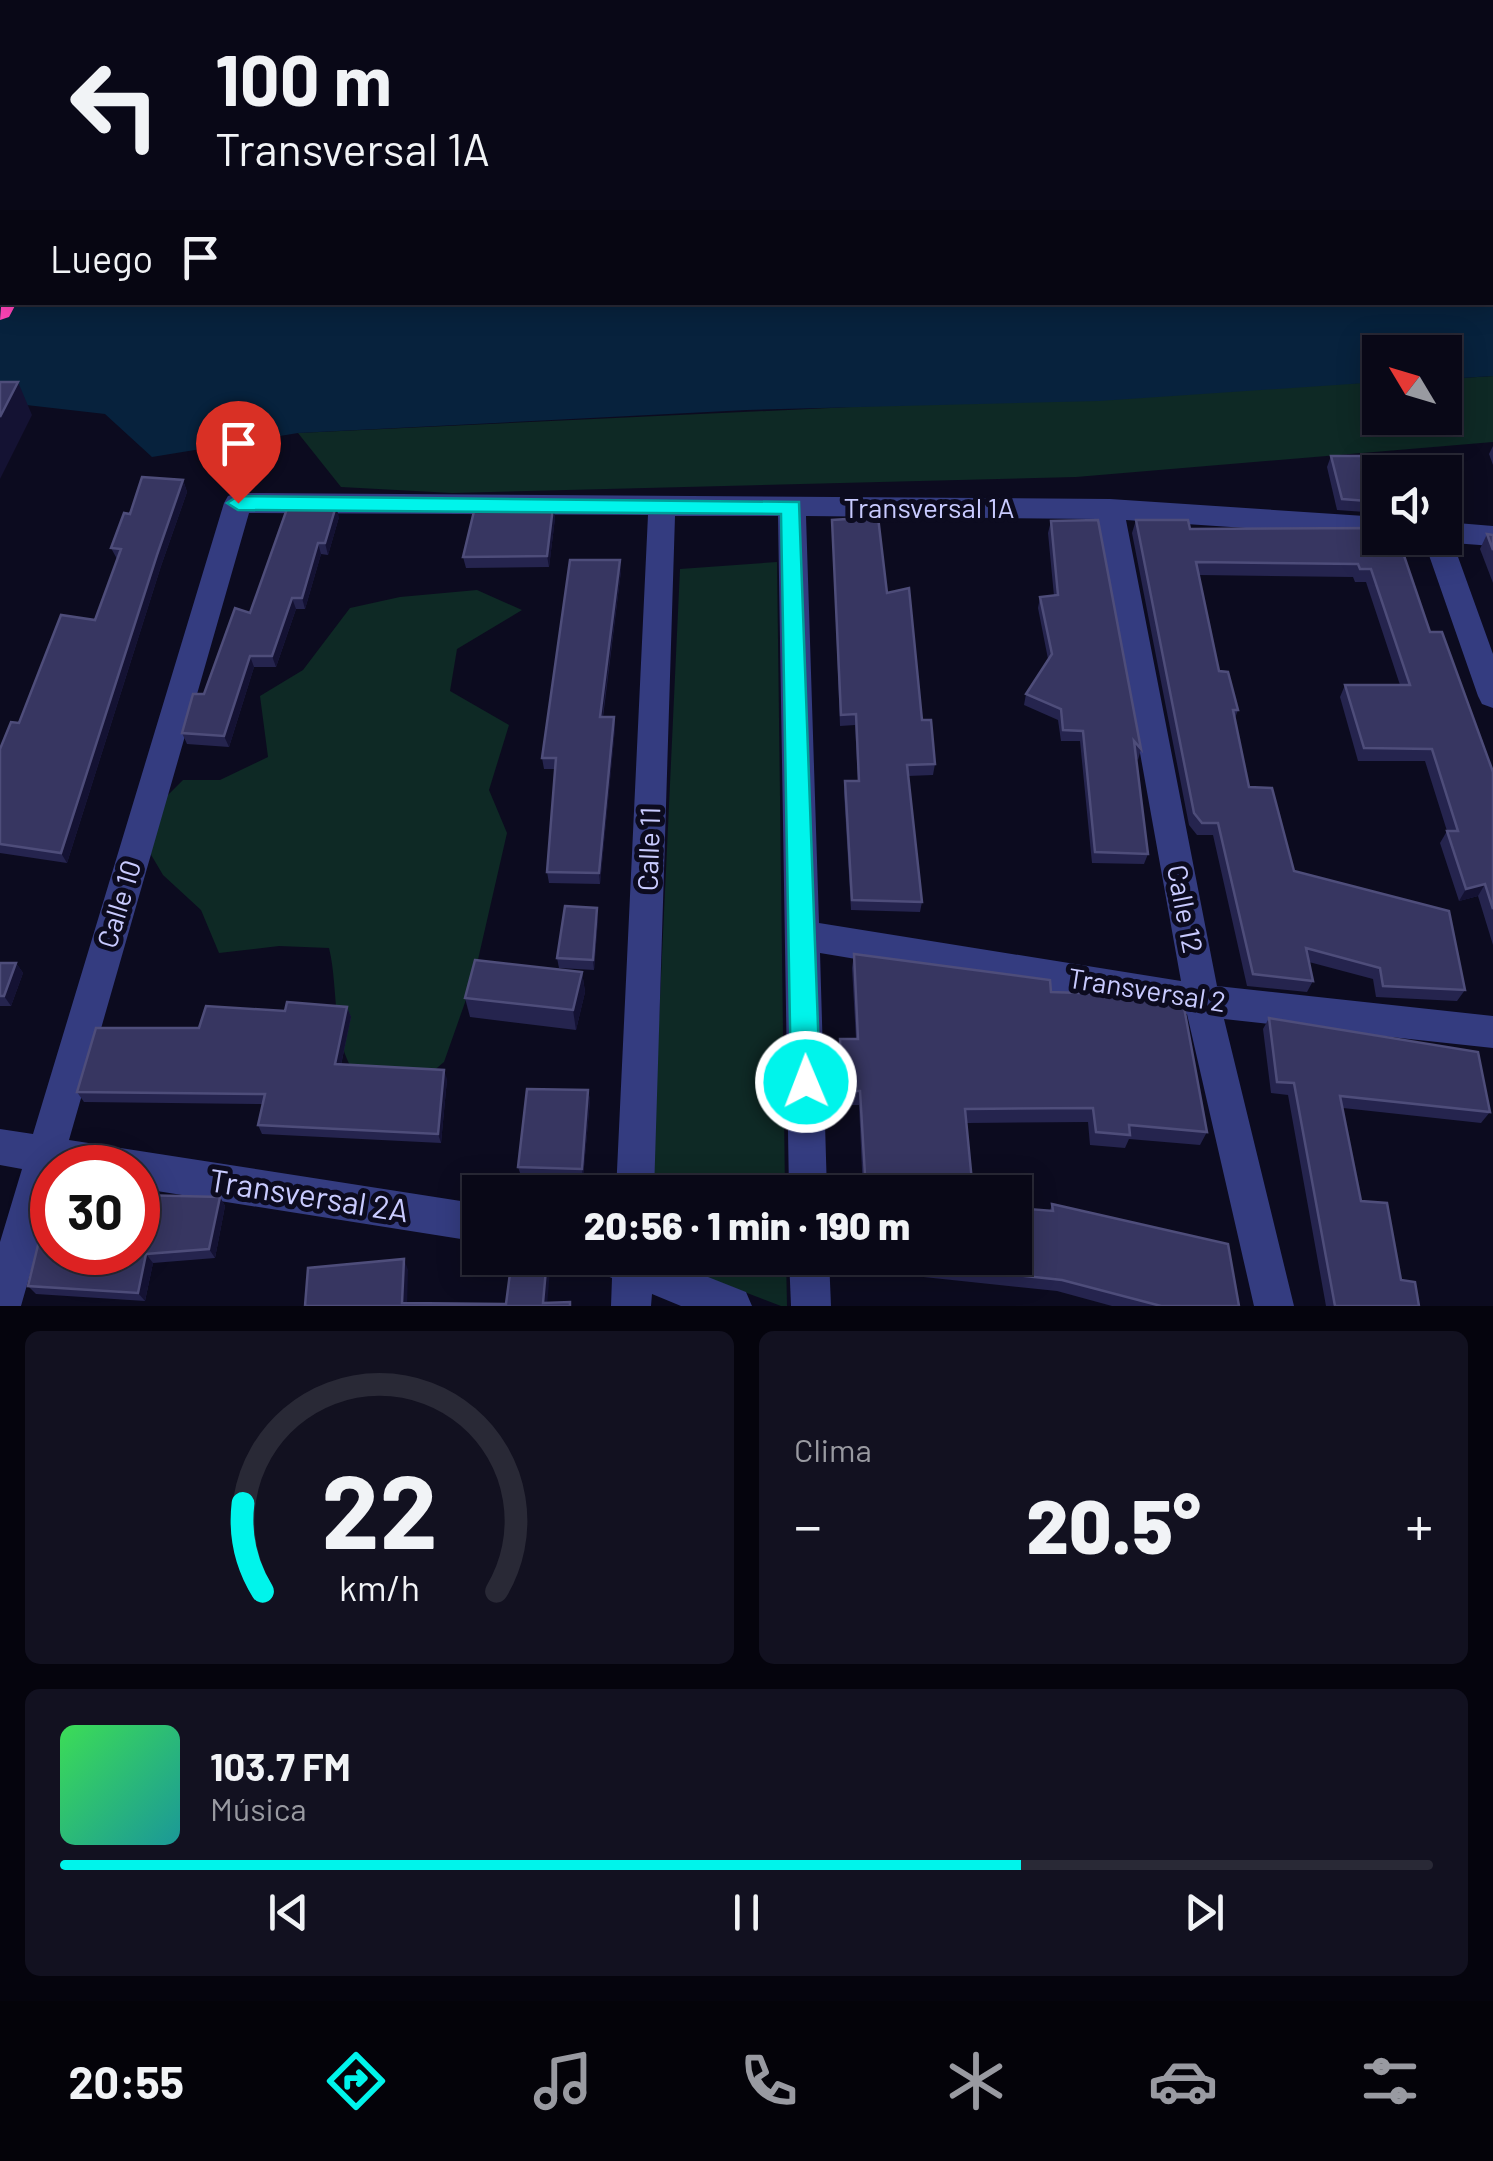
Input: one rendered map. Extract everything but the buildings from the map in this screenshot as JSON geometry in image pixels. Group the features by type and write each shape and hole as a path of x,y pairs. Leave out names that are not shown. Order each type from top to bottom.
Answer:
{"street":[{"name":"Transversal 1A","path":"238,503 1110,509 1362,526"},
{"name":"Calle 10","path":"47,1145 238,503"},
{"name":"Calle 11","path":"637,1175 662,506"},
{"path":"792,507 808,1175"},
{"name":"Calle 12","path":"1110,509 1202,1000 1274,1306"},
{"path":"1462,533 1493,536"},
{"path":"1443,555 1493,696"},
{"name":"Transversal 2","path":"802,934 1202,1000 1493,1032"},
{"path":"0,1147 30,1152"},
{"name":"Transversal 2A","path":"160,1172 462,1220"},
{"name":"Calle 10","path":"2,1306 30,1205"},
{"path":"636,1275 732,1306"},
{"path":"810,1275 810,1306"}],"green space":[{"path":"1493,376 1493,442 1076,477 452,493 341,487 298,433 1362,383 1362,435 1462,435 1462,378"},
{"path":"777,562 785,1175 652,1175 680,569"},
{"path":"477,590 522,610 457,649 450,691 509,725 489,790 507,833 474,977 444,1062 395,1103 360,1077 345,1054 329,948 279,946 219,953 201,910 163,875 140,836 159,804 183,780 220,780 268,757 260,696 303,670 350,608 400,597"},
{"path":"700,1275 786,1275 787,1306"}],"water":[{"path":"0,305 1493,305 1493,376 1462,378 1462,335 1362,335 1362,383 1099,401 747,410 298,433 152,457 105,414 0,402"}],"route":[{"path":"238,503 792,507 806,1082"}]}
